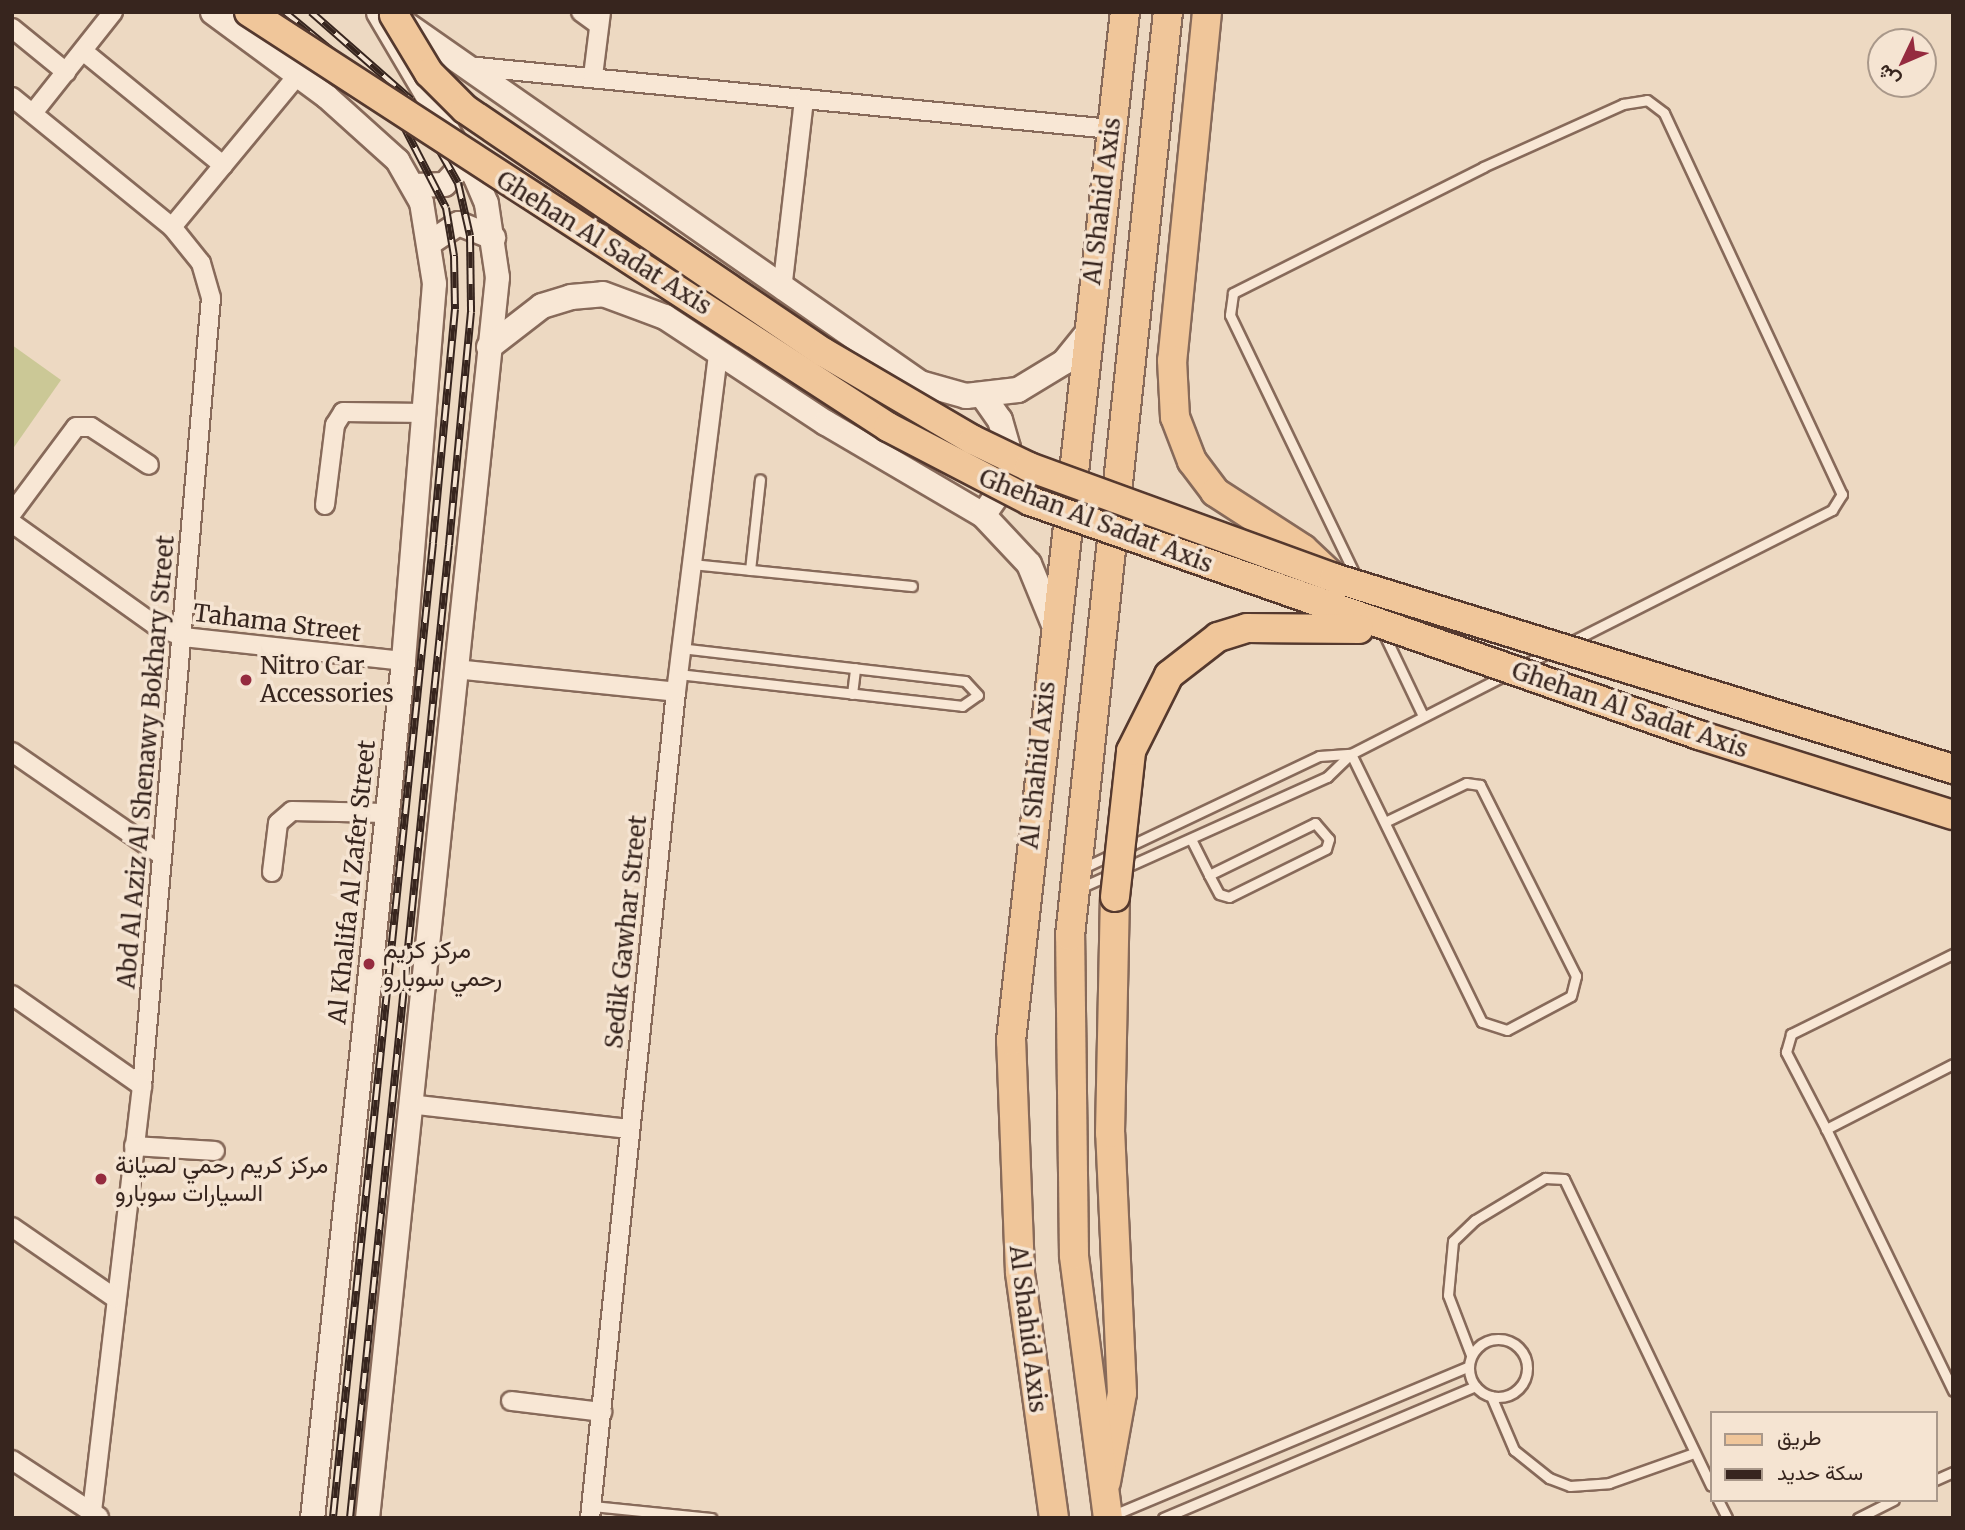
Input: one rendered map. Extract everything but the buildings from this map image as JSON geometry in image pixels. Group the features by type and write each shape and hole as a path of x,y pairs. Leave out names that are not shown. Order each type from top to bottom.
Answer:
{"main road":[{"name":"Ghehan Al Sadat Axis","path":"249,12 888,427 970,473 1042,506 1401,632 1953,815"},
{"name":"Al Shahid Axis","path":"1054,1518 1020,1272 1010,1096 1014,987 1125,12"},
{"name":"Al Shahid Axis","path":"1107,1509 1081,1334 1070,1175 1073,882 1168,12"},
{"path":"1207,12 1175,336 1175,417 1197,469 1227,503 1303,549 1334,578"},
{"name":"Ghehan Al Sadat Axis","path":"387,13 429,73 465,109 899,399 1029,467 1334,578 1953,769"},
{"path":"387,13 782,290 920,383 983,396 1042,378 1087,334"},
{"path":"489,347 542,306 603,294 665,317 718,353 983,514 1029,564 1054,625"},
{"path":"983,396 1000,420 1008,448 1000,491 983,514"},
{"path":"1107,1509 1122,1394 1110,1133 1115,897 1139,723 1163,682 1189,655 1218,637 1282,624 1401,632"}],"street":[{"path":"33,113 113,12"},
{"name":"Al Khalifa Al Zafer Street","path":"212,12 379,141 414,186 430,242 434,283 426,414 402,661 312,1518"},
{"path":"581,12 600,19 593,76"},
{"path":"367,1518 498,277 493,237 462,149 387,13"},
{"path":"12,28 66,72"},
{"path":"83,51 223,165"},
{"path":"464,66 593,76 804,101 1111,129"},
{"path":"172,227 297,76"},
{"name":"Abd Al Aziz Al Shenawy Bokhary Street","path":"12,97 172,227 201,263 211,298 183,637 160,854 142,1086 115,1298 95,1517"},
{"path":"782,290 804,101"},
{"path":"414,186 434,187 452,178 462,149"},
{"path":"430,242 458,223 493,237"},
{"name":"Sedik Gawhar Street","path":"591,1512 677,683 718,353"},
{"path":"325,505 335,425 343,412 426,414"},
{"path":"12,513 76,426 91,427 149,466"},
{"name":"Tahama Street","path":"12,523 155,625 183,637 402,661"},
{"path":"455,668 677,683"},
{"path":"12,752 160,854"},
{"path":"272,872 278,823 292,811 386,813"},
{"path":"12,995 142,1086"},
{"path":"409,1104 629,1129"},
{"path":"134,1146 215,1151"},
{"path":"12,1227 115,1298"},
{"path":"511,1401 602,1412"},
{"path":"12,1460 95,1517"}],"lane":[{"path":"1073,882 1191,839 1327,777 1351,754 1839,503 1841,483 1782,358 1664,113 1647,100 1623,104 1483,167 1244,283 1228,303 1423,716"},
{"path":"750,570 760,480"},
{"path":"691,564 912,586"},
{"path":"677,683 852,694 970,706 978,695 965,681 681,648"},
{"path":"852,694 855,668"},
{"path":"1073,882 1319,757 1351,754"},
{"path":"1351,754 1482,1022 1507,1030 1571,996 1576,976 1480,785 1466,783 1385,822"},
{"path":"1191,839 1209,875 1219,894 1229,897 1323,850 1329,839 1315,823 1209,875"},
{"path":"1953,954 1791,1034 1786,1052 1953,1391"},
{"path":"1826,1129 1953,1064"},
{"path":"1471,1355 1448,1295 1453,1241 1475,1220 1545,1178 1564,1180 1710,1484"},
{"path":"1491,1396 1516,1391 1524,1381 1524,1355 1504,1339 1479,1345 1471,1355 1468,1367 1475,1386 1491,1396 1514,1450 1549,1478 1570,1486 1609,1483 1694,1453"},
{"path":"1107,1509 1468,1367"},
{"path":"1163,1518 1475,1386"},
{"path":"1937,1479 1953,1472"},
{"path":"1719,1502 1727,1518"},
{"path":"1858,1518 1890,1502"},
{"path":"591,1512 710,1518"}],"shaded area":[{"path":"12,345 61,380 12,450"}],"railway":[{"path":"285,12 357,72 400,119 446,208 454,256 455,309 433,543 333,1518"},
{"path":"311,12 411,100 458,183 470,236 471,312 350,1518"}],"place":[{"name":"Nitro Car Accessories","path":"246,680"},
{"name":"مركز كريم رحمي سوبارو","path":"369,964"},
{"name":"مركز كريم رحمي لصيانة السيارات سوبارو","path":"101,1179"}]}
